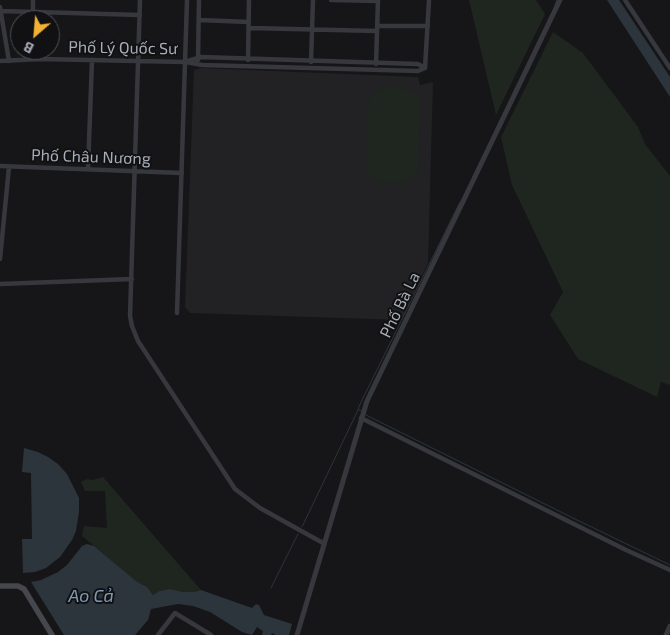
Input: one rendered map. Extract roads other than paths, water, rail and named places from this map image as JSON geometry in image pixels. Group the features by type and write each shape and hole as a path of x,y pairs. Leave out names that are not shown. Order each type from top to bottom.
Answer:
{"main road":[{"path":"0,586 18,586 24,589 52,635"}],"street":[{"path":"140,0 130,316 132,326 138,341 235,489 255,505 323,543"},
{"path":"177,313 188,0"},
{"path":"198,64 199,0"},
{"path":"248,66 249,0"},
{"path":"311,68 313,0"},
{"path":"331,0 378,0 376,70"},
{"path":"426,68 429,0"},
{"name":"Phố Bà La","path":"297,635 367,401 560,0"},
{"path":"625,0 670,68"},
{"path":"0,7 9,61"},
{"path":"60,13 140,14"},
{"path":"199,20 249,22"},
{"path":"249,28 312,30 428,26"},
{"path":"186,62 198,58 376,62 418,64 426,68"},
{"name":"Phố Lý Quốc Sư","path":"0,61 40,59 186,62"},
{"path":"88,169 92,60"},
{"path":"186,62 376,70 418,71 426,68"},
{"name":"Phố Châu Nương","path":"0,166 182,173"},
{"path":"0,260 9,167"},
{"path":"0,284 132,279"},
{"path":"361,418 670,570"},
{"path":"158,635 175,613 211,635"},
{"path":"666,635 670,626"}],"water":[{"path":"607,0 619,0 670,77 670,97"},
{"name":"Ao Cả","path":"24,448 48,457 67,474 79,498 79,512 76,531 60,557 46,568 35,572 23,573 22,539 32,539 31,473 22,472"},
{"name":"Ao Cả","path":"87,544 94,546 136,581 147,587 153,595 159,591 170,589 183,592 201,590 252,608 256,604 259,605 264,615 292,624 289,635 276,635 272,633 271,635 262,635 263,631 257,627 252,635 242,632 210,612 193,606 178,604 151,609 148,620 135,635 64,635 31,582 41,580 58,572 67,565 82,546"}],"waterway":[{"path":"555,5 557,0"},
{"path":"361,411 358,409 362,400 460,202"},
{"path":"302,527 358,410"},
{"path":"366,415 670,565"},
{"path":"271,588 298,534"}]}
